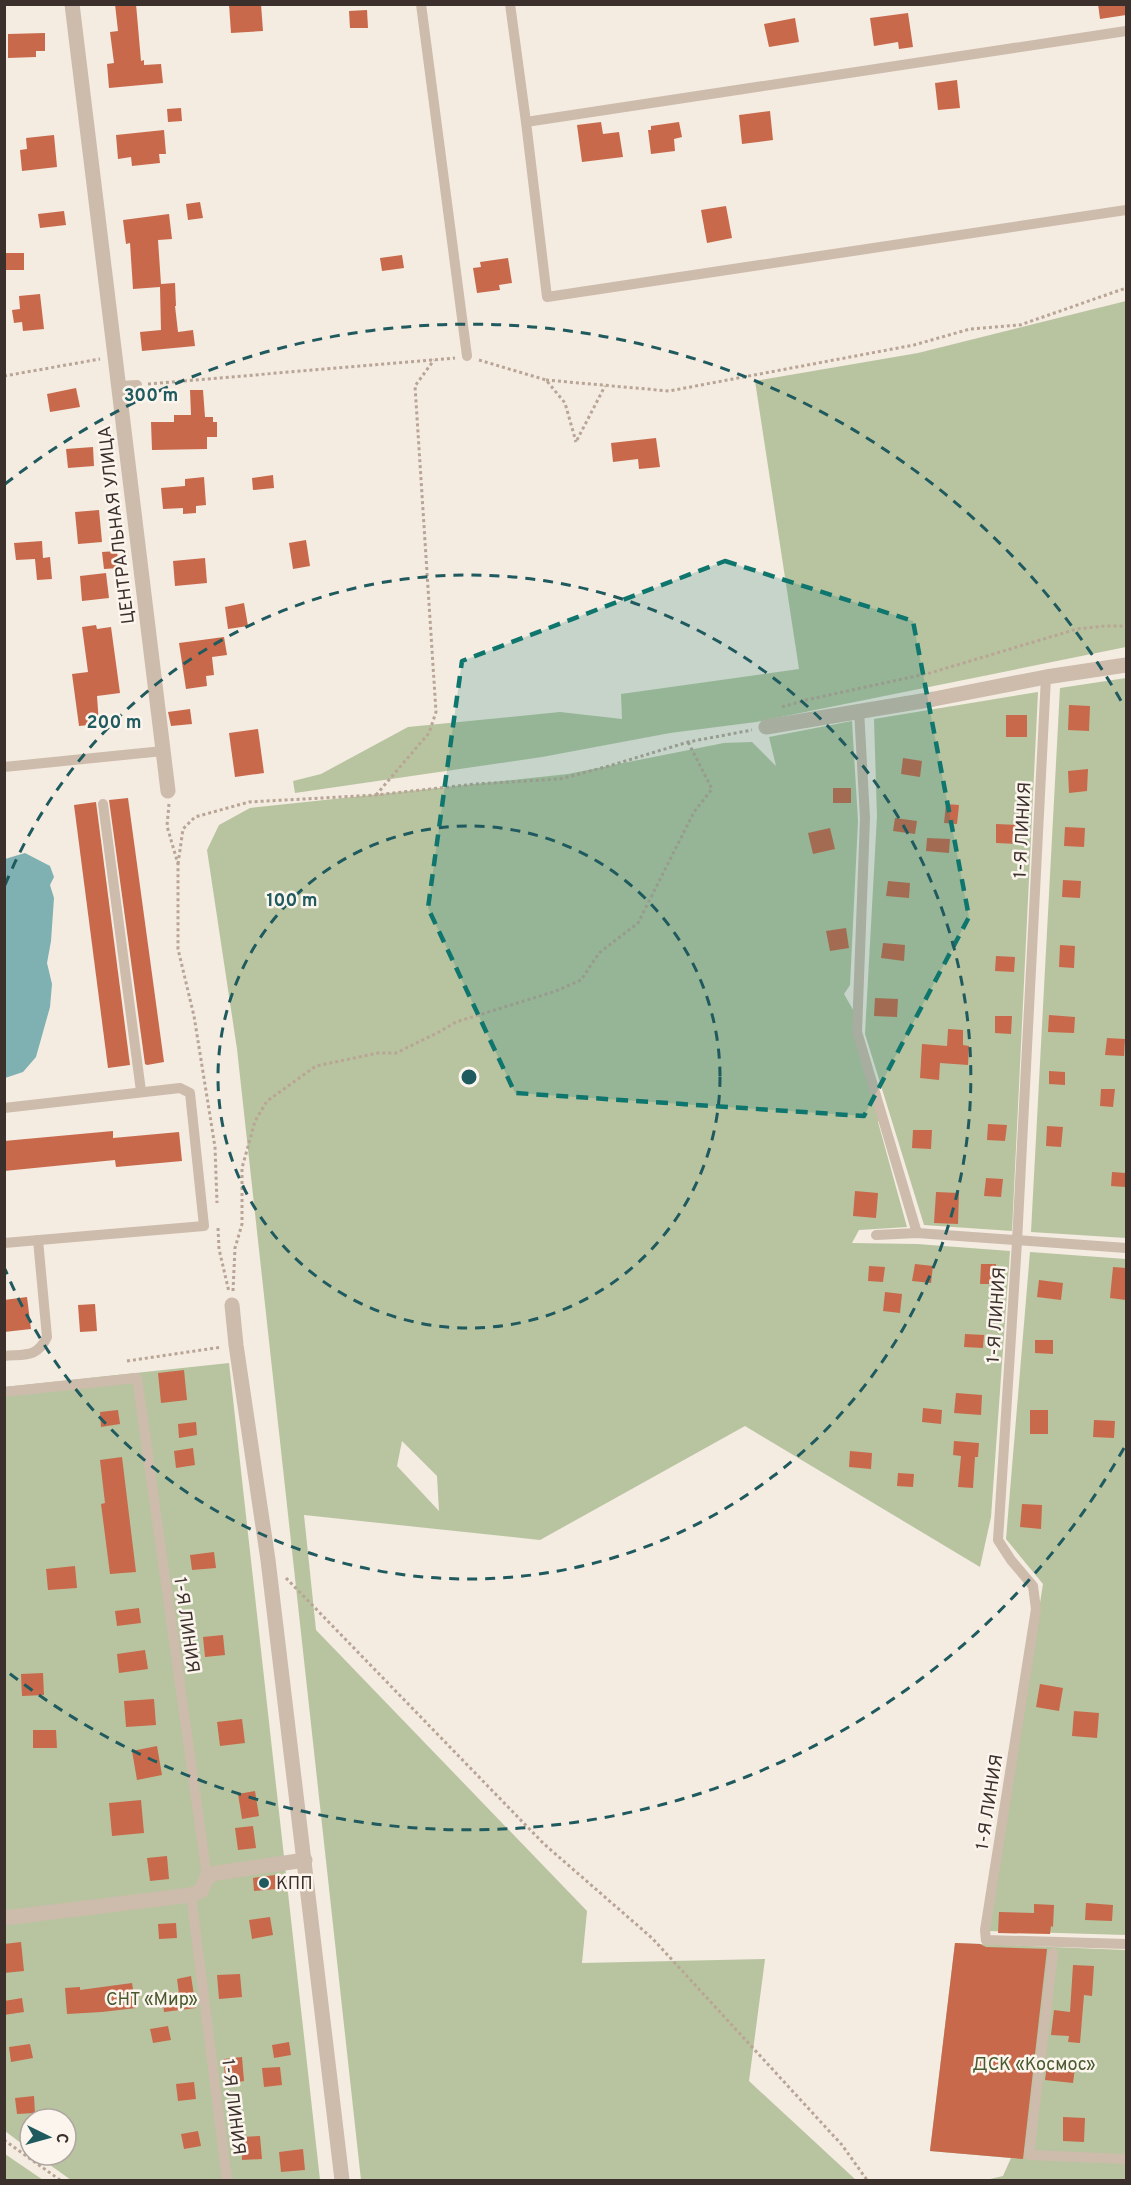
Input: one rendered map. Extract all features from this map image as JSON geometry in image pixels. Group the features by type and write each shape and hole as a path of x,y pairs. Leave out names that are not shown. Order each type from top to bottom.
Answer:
{"street":[{"name":"ЦЕНТРАЛЬНАЯ УЛИЦА","path":"72,4 168,791"},
{"path":"761,725 934,699 1046,677 1126,665"},
{"path":"232,1305 268,1560 342,2181"},
{"path":"4,1918 191,1895 201,1891 207,1877 217,1873 305,1860"}],"lane":[{"path":"422,4 467,356"},
{"path":"510,4 547,297 1126,210"},
{"path":"526,122 1126,31"},
{"path":"119,386 137,385"},
{"name":"1-Я ЛИНИЯ","path":"1046,677 1017,1242 998,1540 1033,1586 1036,1609 985,1930 986,1940 1126,1944"},
{"path":"859,710 865,818 857,1032 918,1233"},
{"path":"4,766 163,751"},
{"path":"103,804 141,1091"},
{"path":"4,1108 141,1091 180,1088 190,1093 204,1226 4,1243"},
{"path":"876,1235 918,1233 1017,1242 1126,1248"},
{"path":"4,1356 36,1353 43,1346 47,1337 38,1240"},
{"name":"1-Я ЛИНИЯ","path":"4,1392 136,1378 207,1877"},
{"name":"1-Я ЛИНИЯ","path":"191,1895 227,2181"},
{"path":"1053,1953 1029,2155 1126,2160"}],"path":[{"path":"137,385 467,356 546,380 669,391 914,345 970,329 1020,325 1126,288"},
{"path":"4,376 116,357"},
{"path":"376,795 429,733 435,712 415,386 434,360"},
{"path":"546,380 565,403 576,442 605,386"},
{"path":"777,709 806,700 963,664 1077,629 1126,626"},
{"path":"749,730 761,725"},
{"path":"217,1203 215,1147 194,1016 178,949 178,864 183,830 195,817 249,802 376,795 475,784 560,779 688,742 749,730 761,725"},
{"path":"232,1305 235,1248 242,1224 242,1168 255,1121 267,1101 316,1066 378,1053 396,1053 456,1022 556,991 581,980 599,953 638,923 694,812 712,789 688,742"},
{"path":"168,791 167,826 178,864"},
{"path":"218,1226 219,1249 232,1305"},
{"path":"127,1361 236,1345"},
{"path":"268,1560 544,1844 652,1938 842,2145 867,2181"},
{"path":"4,2140 60,2181"}],"highlighted area":[{"path":"725,561 913,621 969,917 864,1116 515,1093 428,908 462,661"}],"green space":[{"path":"1126,301 1126,647 756,722 670,733 542,757 295,793 293,781 321,774 408,727 560,712 622,719 621,694 799,669 755,381 918,353"},
{"path":"1126,678 1126,1238 1031,1232 1060,688"},
{"path":"1038,692 1012,1231 924,1225 865,1034 877,816 874,719"},
{"path":"852,721 858,821 850,985 844,994 856,1015 884,1110 878,1122 907,1227 859,1230 852,1243 917,1244 1010,1251 991,1517 980,1567 745,1426 540,1540 304,1515 316,1630 587,1911 582,1963 765,1959 749,2081 856,2180 361,2180 237,1049 207,850 219,825 250,808 568,774 724,743 752,742 776,766 769,737","holes":["402,1441 437,1476 439,1511 397,1466"]},
{"path":"1030,1252 1126,1259 1126,1935 988,1931 1043,1584 1006,1539"},
{"name":"СНТ «Мир»","path":"229,1363 320,2180 71,2180 53,2167 78,2167 78,2107 18,2107 18,2141 5,2131 4,1387"},
{"name":"ДСК «Космос»","path":"955,1943 1126,1950 1126,2180 986,2180 1003,2176 1011,2158 930,2151"},
{"path":"4,2154 18,2163 18,2167 24,2167 43,2180 5,2180"}],"water":[{"path":"25,853 50,866 54,877 50,885 54,898 47,963 52,984 50,1007 36,1057 23,1072 5,1078 5,859"}],"building":[{"path":"115,4 136,4 141,61 144,60 144,65 161,64 163,83 109,88 107,64 114,63 110,32 118,31"},
{"path":"229,4 261,4 263,31 231,33"},
{"path":"1098,4 1126,4 1126,15 1100,19"},
{"path":"367,10 368,28 350,28 349,11"},
{"path":"908,13 913,47 899,49 898,42 874,46 870,18"},
{"path":"795,18 799,42 769,47 764,24"},
{"path":"45,33 45,51 36,51 36,57 8,58 8,34"},
{"path":"957,80 960,108 938,110 935,83"},
{"path":"181,108 182,121 168,122 167,109"},
{"path":"770,111 773,140 742,144 739,115"},
{"path":"601,122 603,134 619,132 623,157 582,162 577,125"},
{"path":"679,122 682,137 674,139 675,151 651,154 648,130 651,130 651,126"},
{"path":"164,130 166,154 159,154 160,163 132,166 131,157 118,159 116,135"},
{"path":"54,135 57,167 22,171 20,150 27,149 26,138"},
{"path":"200,202 203,218 188,220 186,204"},
{"path":"726,206 732,238 707,243 701,210"},
{"path":"64,211 66,225 40,228 38,214"},
{"path":"169,214 172,239 158,240 161,284 175,283 178,332 193,330 195,346 142,351 140,332 161,330 160,287 133,289 130,243 126,244 123,220"},
{"path":"6,253 24,253 24,270 6,270"},
{"path":"402,255 404,268 382,271 380,258"},
{"path":"508,258 512,283 499,285 500,290 477,293 473,268 481,267 480,262"},
{"path":"40,294 44,329 23,331 22,322 14,323 12,310 20,309 19,296"},
{"path":"76,388 80,407 50,412 47,394"},
{"path":"190,390 203,390 205,417 213,417 213,422 217,422 217,437 207,437 207,449 152,450 151,422 174,422 174,415 191,415"},
{"path":"656,438 660,467 639,469 638,459 613,462 611,443"},
{"path":"93,447 94,466 68,468 66,449"},
{"path":"273,475 274,488 253,490 252,478"},
{"path":"204,477 206,505 196,506 196,513 183,514 183,508 163,509 161,488 185,486 185,479"},
{"path":"99,510 102,542 78,544 75,512"},
{"path":"306,540 310,566 293,569 289,543"},
{"path":"42,541 43,558 50,557 52,579 37,580 35,559 16,560 14,543"},
{"path":"117,551 119,568 104,569 102,552"},
{"path":"205,558 207,583 175,586 173,561"},
{"path":"106,573 109,598 82,601 80,576"},
{"path":"244,603 248,626 228,629 225,607"},
{"path":"96,625 97,629 111,627 120,693 97,696 99,724 79,726 72,674 88,672 82,627"},
{"path":"224,637 227,655 212,657 214,675 206,676 207,686 186,689 179,643"},
{"path":"1069,705 1090,706 1089,731 1068,730"},
{"path":"190,709 192,724 171,726 168,712"},
{"path":"1006,715 1027,715 1027,737 1006,737"},
{"path":"258,729 264,773 235,777 229,733"},
{"path":"903,758 922,761 920,777 901,774"},
{"path":"1088,769 1087,791 1069,793 1068,771"},
{"path":"833,788 851,788 851,803 833,803"},
{"path":"128,798 164,1062 147,1065 145,1064 109,800"},
{"path":"96,802 130,1065 108,1068 74,805"},
{"path":"946,804 959,805 957,824 944,823"},
{"path":"895,818 917,821 915,834 893,831"},
{"path":"996,824 1019,825 1018,844 996,843"},
{"path":"1065,827 1085,828 1084,847 1064,846"},
{"path":"830,828 835,849 813,854 808,833"},
{"path":"927,838 950,839 949,853 926,851"},
{"path":"1063,880 1081,881 1080,898 1062,897"},
{"path":"888,881 910,883 909,898 886,896"},
{"path":"846,928 849,948 830,951 826,931"},
{"path":"883,943 905,945 904,961 881,958"},
{"path":"1060,945 1075,946 1074,968 1059,967"},
{"path":"996,956 1015,957 1014,972 995,971"},
{"path":"875,998 898,999 897,1017 874,1016"},
{"path":"1049,1015 1075,1017 1074,1033 1048,1032"},
{"path":"995,1016 1012,1016 1011,1034 995,1033"},
{"path":"948,1029 963,1030 963,1045 969,1046 968,1065 940,1063 939,1080 920,1078 922,1044 947,1046"},
{"path":"1107,1038 1125,1039 1124,1056 1105,1055"},
{"path":"1049,1071 1065,1072 1065,1085 1049,1084"},
{"path":"1101,1089 1115,1089 1113,1107 1100,1106"},
{"path":"988,1124 1007,1125 1005,1141 987,1140"},
{"path":"1047,1126 1063,1127 1061,1147 1046,1146"},
{"path":"913,1130 932,1130 931,1149 912,1148"},
{"path":"113,1131 113,1138 179,1132 182,1161 116,1167 115,1160 4,1171 4,1141"},
{"path":"1112,1172 1126,1173 1126,1187 1111,1186"},
{"path":"986,1178 1003,1179 1001,1197 984,1196"},
{"path":"855,1191 878,1193 876,1218 853,1216"},
{"path":"936,1192 959,1193 958,1224 934,1223"},
{"path":"915,1264 933,1266 931,1283 912,1281"},
{"path":"981,1264 996,1264 996,1284 980,1284"},
{"path":"869,1266 885,1267 883,1282 868,1281"},
{"path":"1113,1267 1126,1268 1126,1300 1110,1298"},
{"path":"1039,1280 1063,1283 1061,1300 1037,1297"},
{"path":"885,1292 902,1294 900,1313 883,1311"},
{"path":"27,1297 31,1329 4,1332 4,1300"},
{"path":"95,1304 97,1331 80,1332 78,1305"},
{"path":"965,1334 984,1335 983,1348 964,1347"},
{"path":"1035,1340 1053,1340 1053,1354 1035,1353"},
{"path":"184,1370 187,1400 161,1403 158,1373"},
{"path":"956,1393 982,1395 981,1415 954,1413"},
{"path":"923,1408 942,1410 941,1424 922,1422"},
{"path":"118,1410 120,1424 101,1427 100,1412"},
{"path":"1030,1410 1048,1410 1048,1434 1030,1434"},
{"path":"1094,1420 1115,1421 1114,1438 1093,1437"},
{"path":"196,1422 197,1435 179,1438 178,1424"},
{"path":"954,1441 979,1443 978,1457 975,1457 973,1488 958,1487 961,1456 953,1455"},
{"path":"193,1448 195,1465 176,1468 174,1451"},
{"path":"850,1451 872,1453 871,1469 849,1467"},
{"path":"122,1457 136,1572 110,1574 101,1504 105,1503 100,1460"},
{"path":"898,1473 914,1474 913,1487 897,1486"},
{"path":"1022,1504 1042,1505 1041,1529 1020,1527"},
{"path":"214,1552 216,1568 192,1570 190,1555"},
{"path":"75,1566 77,1588 48,1590 46,1569"},
{"path":"139,1608 141,1623 117,1626 115,1611"},
{"path":"223,1635 225,1655 205,1657 203,1637"},
{"path":"145,1650 148,1669 119,1673 117,1654"},
{"path":"43,1673 44,1695 22,1696 21,1674"},
{"path":"1040,1684 1063,1688 1059,1711 1036,1707"},
{"path":"154,1699 156,1725 126,1727 124,1701"},
{"path":"1074,1711 1099,1713 1097,1738 1072,1736"},
{"path":"242,1719 245,1743 220,1746 217,1722"},
{"path":"33,1730 56,1730 57,1748 33,1748"},
{"path":"157,1746 162,1775 137,1780 132,1751"},
{"path":"255,1791 259,1816 242,1819 238,1794"},
{"path":"141,1800 144,1833 112,1836 109,1803"},
{"path":"253,1826 256,1848 238,1850 235,1828"},
{"path":"167,1856 169,1879 150,1881 147,1858"},
{"name":"КПП","path":"275,1875 276,1889 254,1891 253,1878"},
{"path":"1086,1903 1113,1905 1112,1921 1085,1920"},
{"path":"1034,1904 1054,1905 1053,1927 1051,1926 1050,1934 998,1933 999,1912 1034,1913"},
{"path":"270,1917 273,1935 252,1939 249,1920"},
{"path":"176,1923 177,1938 159,1939 158,1924"},
{"path":"21,1942 24,1971 4,1973 4,1944"},
{"path":"955,1943 980,1944 986,1947 1047,1949 1023,2159 930,2151"},
{"path":"1073,1965 1094,1966 1092,1996 1084,1995 1080,2043 1068,2042 1069,2036 1051,2035 1054,2010 1070,2012"},
{"path":"240,1974 242,1997 219,1999 217,1975"},
{"path":"191,1976 196,2008 164,2012 162,1996 179,1994 177,1979"},
{"path":"132,1983 136,2008 67,2014 65,1988 80,1987 80,1990"},
{"path":"22,1998 24,2012 4,2015 4,2001"},
{"path":"168,2026 171,2040 153,2043 150,2029"},
{"path":"289,2042 291,2055 274,2058 272,2045"},
{"path":"30,2044 33,2058 11,2062 9,2047"},
{"path":"242,2057 244,2081 225,2084 224,2059"},
{"path":"1047,2065 1075,2068 1073,2083 1045,2080"},
{"path":"280,2067 282,2085 264,2087 262,2068"},
{"path":"194,2082 196,2099 178,2101 176,2084"},
{"path":"34,2096 35,2107 18,2107 17,2114 15,2098"},
{"path":"1063,2117 1085,2118 1084,2142 1063,2141"},
{"path":"198,2131 201,2146 184,2149 181,2134"},
{"path":"260,2136 262,2159 242,2160 241,2137"},
{"path":"303,2149 305,2170 281,2172 279,2152"}],"place":[{"name":"КПП","path":"264,1883"}]}
